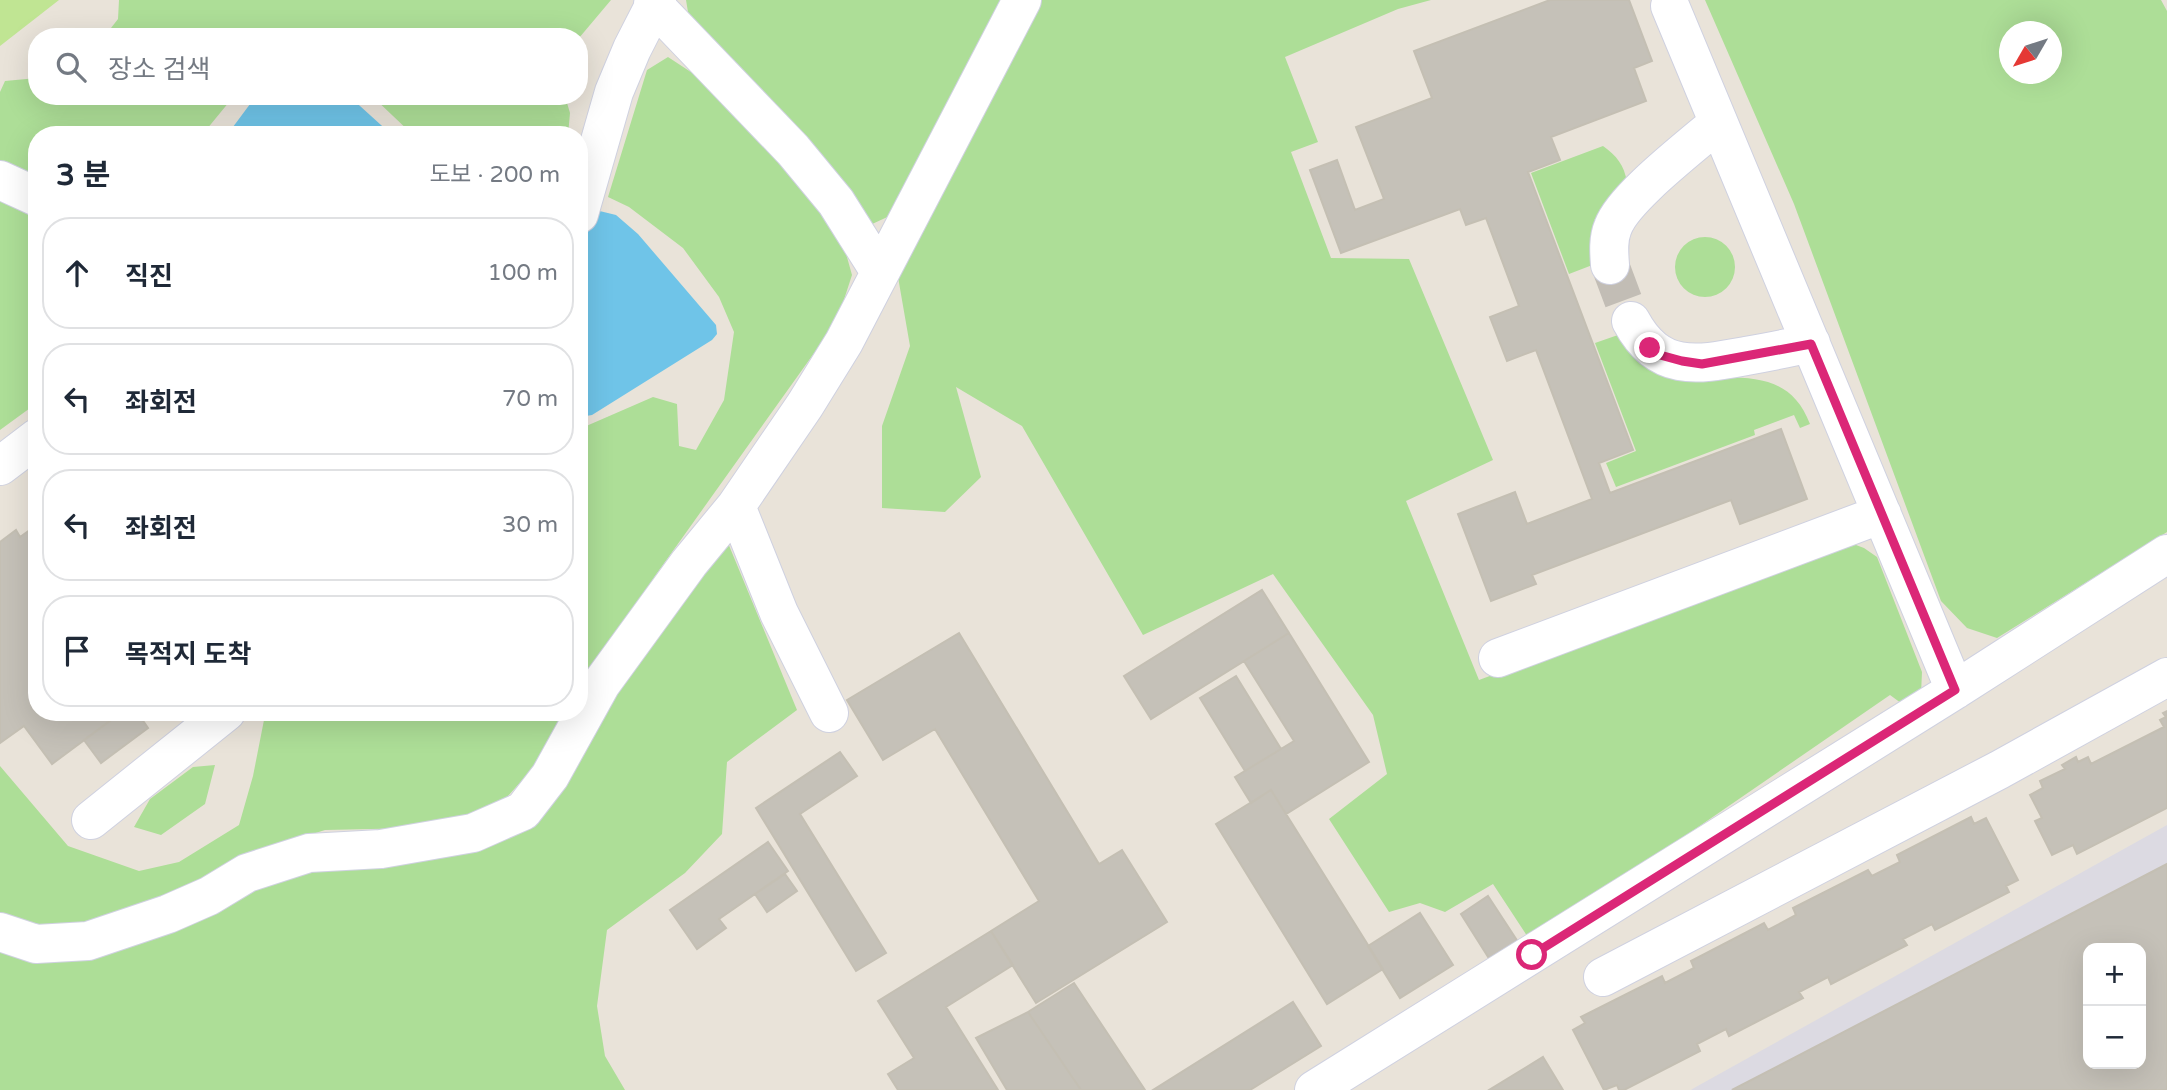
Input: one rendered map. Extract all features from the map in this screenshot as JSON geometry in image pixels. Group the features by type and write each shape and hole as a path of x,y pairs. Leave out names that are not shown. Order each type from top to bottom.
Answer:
{"street":[{"path":"588,707 601,684 689,563 736,506 844,342 1022,0"},
{"path":"588,184 614,92 655,2 793,150 836,202 880,272"},
{"path":"1670,6 1955,690"},
{"path":"1610,265 1612,228 1620,214 1637,195 1718,122"},
{"path":"0,180 28,193"},
{"path":"1631,321 1638,334 1660,355 1702,364 1811,344"},
{"path":"0,466 28,445"},
{"path":"736,506 779,613 829,713"},
{"path":"1497,659 1882,514"},
{"path":"1314,1090 1955,690 2167,554"},
{"path":"1603,978 1999,770 2167,677"},
{"path":"91,820 215,721"},
{"path":"0,932 36,944 88,941 179,910 247,873 309,853 381,849 472,833 523,811 550,776 580,721"}],"shaded area":[{"path":"2167,825 2167,1090 1691,1090"}],"green space":[{"path":"0,0 59,0 0,46"},
{"path":"119,0 611,0 587,28 111,28 118,19"},
{"path":"686,0 1009,0 896,213 870,225 697,29 688,12"},
{"path":"1039,0 1431,0 1398,9 1285,57 1318,142 1291,152 1331,258 1409,259 1493,460 1406,501 1479,680 1848,542 1877,557 1922,672 1921,694 1905,706 1890,695 1531,942 1493,884 1445,912 1420,903 1389,912 1329,819 1387,774 1373,715 1273,574 1143,635 1022,426 956,387 981,477 945,512 882,508 882,426 910,346 898,277"},
{"path":"1705,0 2161,0 2167,11 2167,532 1997,638 1967,628 1941,601 1794,204"},
{"path":"668,57 706,82 786,166 840,232 852,275 837,321 655,576 588,680 588,425 653,397 677,404 679,446 696,450 724,400 734,332 719,297 683,248 629,207 608,197 647,70"},
{"path":"28,79 28,105 227,105 209,126 28,126 28,180 0,167 0,92 5,81"},
{"path":"381,105 568,105 570,113 569,126 404,126"},
{"path":"1603,146 1619,161 1627,182 1595,264 1569,274 1531,173"},
{"path":"0,200 28,214 28,410 0,430"},
{"path":"1705,237 1722,242 1730,250 1735,267 1730,284 1722,292 1705,297 1688,292 1680,284 1675,267 1680,250 1688,242"},
{"path":"1618,335 1634,357 1652,369 1689,376 1750,378 1769,382 1785,390 1799,403 1810,424 1800,428 1794,415 1754,430 1755,435 1616,487 1606,463 1636,451 1595,343"},
{"path":"728,543 797,710 727,762 722,834 685,873 607,930 597,1006 605,1056 625,1090 0,1090 0,949 260,885 316,867 464,851 579,721 588,721 588,711"},
{"path":"264,721 564,721 550,749 507,797 468,817 417,828 325,830 278,845 160,902 99,921 28,927 0,917 0,766 68,846 139,871 179,862 239,825 253,776"},
{"path":"215,765 205,804 161,835 134,827 150,799 193,767"}],"water":[{"path":"249,105 359,105 382,126 234,126"},
{"path":"588,208 616,215 638,234 716,325 717,334 712,340 588,416"}],"building":[{"path":"1550,0 1629,0 1652,61 1634,68 1646,101 1551,137 1560,160 1528,172 1633,450 1599,463 1610,493 1781,429 1807,499 1740,524 1731,500 1532,575 1536,584 1491,601 1458,514 1515,492 1527,524 1592,499 1536,350 1507,361 1490,317 1519,306 1486,218 1466,225 1460,209 1341,253 1310,170 1337,160 1355,210 1384,199 1356,127 1432,98 1414,51"},
{"path":"16,530 20,537 28,531 28,721 110,721 52,764 24,726 0,743 0,542"},
{"path":"1262,590 1289,633 1151,719 1124,676"},
{"path":"959,633 1099,864 1122,850 1167,922 1036,1003 991,931 1039,901 935,729 883,760 847,700"},
{"path":"1289,633 1369,762 1286,814 1271,790 1251,803 1235,777 1294,741 1244,661"},
{"path":"1236,676 1281,749 1245,771 1200,698"},
{"path":"2167,711 2167,808 2077,854 2073,845 2052,855 2035,821 2042,818 2030,795 2043,788 2040,781 2065,769 2062,765 2076,757 2078,762 2088,757 2091,764 2164,727 2160,720 2166,717 2163,713"},
{"path":"110,721 143,721 148,728 101,763 84,740"},
{"path":"840,752 857,776 800,814 886,953 856,971 756,808"},
{"path":"1271,790 1383,969 1327,1004 1216,824"},
{"path":"1971,817 1974,824 1986,818 2018,880 2006,886 2009,892 1935,930 1932,924 1903,939 1907,945 1831,984 1828,977 1799,992 1803,998 1729,1036 1726,1029 1697,1044 1700,1051 1624,1090 1619,1090 1617,1085 1604,1090 1573,1030 1585,1023 1581,1017 1662,976 1665,983 1694,968 1691,961 1764,923 1768,930 1796,915 1793,908 1868,870 1872,876 1900,862 1897,855"},
{"path":"768,842 788,871 719,919 726,928 697,949 670,910"},
{"path":"2167,864 2167,1090 1732,1090"},
{"path":"785,874 797,891 767,912 755,894"},
{"path":"1488,896 1520,945 1492,963 1461,914"},
{"path":"1420,913 1453,965 1400,998 1368,946"},
{"path":"991,931 1013,965 946,1007 998,1090 898,1090 888,1074 914,1058 878,1001"},
{"path":"1074,983 1145,1090 1081,1090 1028,1012"},
{"path":"1293,1002 1321,1046 1250,1090 1153,1090"},
{"path":"1028,1012 1081,1090 1007,1090 976,1038"},
{"path":"1543,1057 1563,1090 1489,1090"}],"tunnel":[{"path":"1610,265 1631,321"}],"route":[{"path":"1532,955 1955,690 1811,344 1702,364 1660,355 1650,348"}]}
